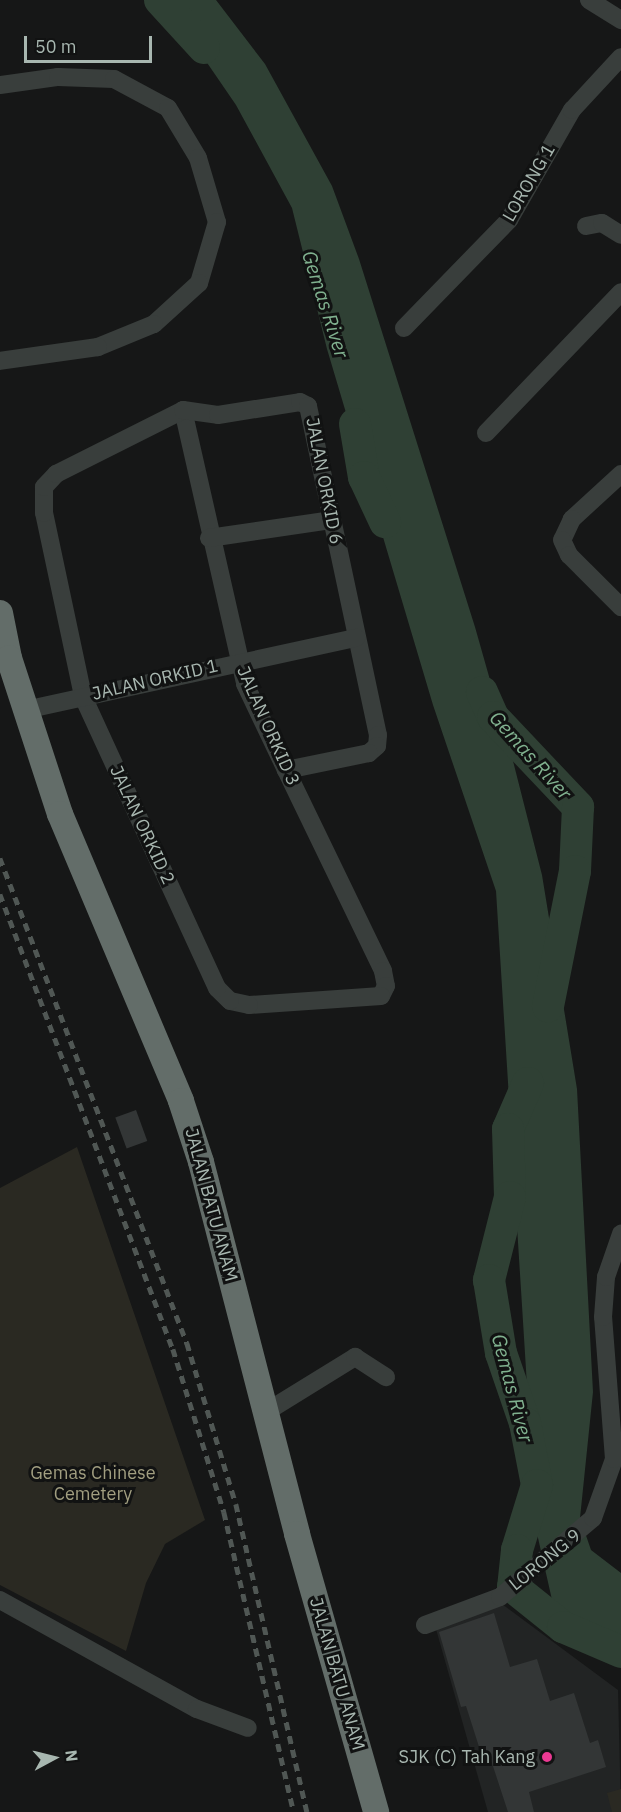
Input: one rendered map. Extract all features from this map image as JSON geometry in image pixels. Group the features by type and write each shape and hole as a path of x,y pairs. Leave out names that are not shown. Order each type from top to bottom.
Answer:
{"highway":[{"name":"JALAN BATU ANAM","path":"0,613 25,710 60,814 182,1101 376,1812"}],"street":[{"path":"589,0 621,20"},
{"name":"LORONG 1","path":"404,328 509,220 567,117 621,57"},
{"path":"0,85 58,77 114,79 168,108 198,158 217,222 199,283 154,324 98,347 0,361"},
{"path":"586,226 602,223 621,235"},
{"path":"486,433 621,292"},
{"name":"JALAN ORKID 6","path":"183,410 218,415 306,404 356,638 378,725 377,746 359,756 286,770"},
{"name":"JALAN ORKID 2","path":"183,410 56,474 44,487 44,513 83,696 224,997 249,1005 377,998 385,993"},
{"name":"JALAN ORKID 3","path":"183,410 210,538 245,684 383,971 385,993"},
{"path":"621,474 572,519 562,540 569,555 621,607"},
{"path":"210,538 331,520"},
{"name":"JALAN ORKID 1","path":"25,710 239,661 356,638"},
{"name":"LORONG 9","path":"425,1625 500,1597 586,1526 608,1481 614,1459 603,1317 606,1277 621,1234"},
{"path":"266,1412 355,1357 386,1377"},
{"path":"0,1600 197,1709 248,1728"}],"shaded area":[{"name":"SJK (C) Tah Kang","path":"502,1604 618,1690 621,1812 488,1812 434,1622"}],"green space":[{"name":"Gemas Chinese Cemetery","path":"77,1147 205,1520 165,1544 146,1583 126,1651 0,1585 0,1188"},
{"path":"621,1789 621,1812 612,1812 607,1793"}],"water":[{"path":"164,0 216,0 265,64 332,186 359,259 475,627 513,761 542,875 577,1089 593,1392 580,1518 591,1550 621,1573 621,1635 557,1622 536,1529 496,891 433,705 327,349 292,208 236,105"}],"building":[{"path":"136,1110 147,1141 127,1149 115,1118"},
{"path":"494,1613 510,1667 537,1659 550,1701 574,1693 590,1743 598,1740 606,1767 529,1792 534,1812 508,1812 488,1751 481,1753 466,1706 461,1707 439,1632"}],"waterway":[{"name":"Gemas River","path":"160,0 204,48"},
{"name":"Gemas River","path":"355,424 364,477 385,522"},
{"name":"Gemas River","path":"482,692 493,717 578,807 575,871 548,1006"},
{"name":"Gemas River","path":"528,1083 508,1129 510,1197 489,1280 501,1353 525,1423 537,1485 517,1550 513,1587 563,1627 621,1652"}],"railway":[{"path":"0,858 187,1343 236,1504 307,1812"},
{"path":"0,894 173,1349 224,1512 294,1812"}],"place":[{"name":"SJK (C) Tah Kang","path":"547,1757"}]}
